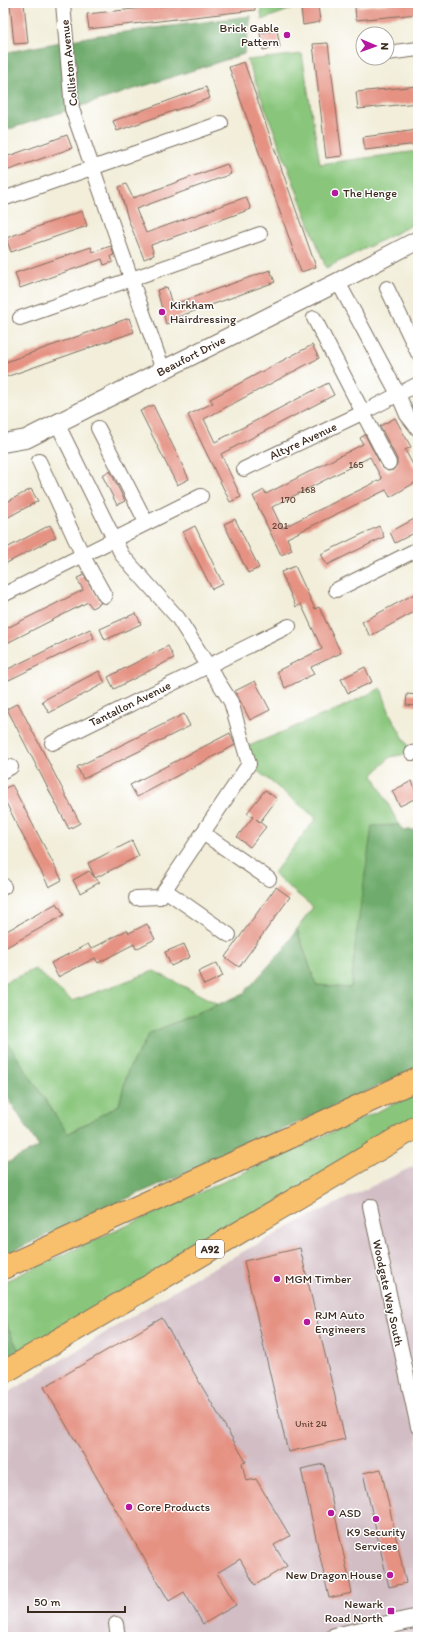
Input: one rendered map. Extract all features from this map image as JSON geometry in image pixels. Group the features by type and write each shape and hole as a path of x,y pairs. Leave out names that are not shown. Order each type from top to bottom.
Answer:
{"highway":[{"path":"3,1268 418,1079"},
{"name":"A92","path":"3,1373 418,1126"}],"street":[{"name":"Colliston Avenue","path":"63,3 72,109 163,370"},
{"path":"395,52 418,49"},
{"path":"3,200 220,123"},
{"path":"20,318 260,234"},
{"name":"Beaufort Drive","path":"3,443 26,439 338,282 418,240"},
{"path":"338,282 398,394 407,415 418,429"},
{"path":"386,288 418,353"},
{"path":"314,318 389,463"},
{"name":"Altyre Avenue","path":"244,469 362,413 418,384"},
{"path":"57,423 122,555 178,618 231,702 249,764 160,897 136,898"},
{"path":"98,428 146,522"},
{"path":"39,461 83,556 105,596"},
{"path":"3,595 83,556 146,522 201,496"},
{"path":"336,590 418,549"},
{"name":"Tantallon Avenue","path":"52,743 289,626"},
{"path":"203,833 269,879"},
{"path":"165,890 229,935"},
{"name":"Woodgate Way South","path":"370,1206 412,1377 418,1428"},
{"path":"335,1637 418,1618"}],"shaded area":[{"path":"418,1164 418,1637 3,1637 3,1396 194,1278 304,1219"}],"green space":[{"path":"260,3 307,3 262,20"},
{"path":"251,16 244,54 3,131 3,53 93,36"},
{"path":"302,54 320,164 418,151 418,222 326,268 247,60"},
{"path":"381,688 390,714 412,753 390,757 373,775 399,825 372,827 351,988 316,985 297,929 313,907 273,874 316,818 249,764 244,748 340,708"},
{"path":"399,825 403,830 418,830 418,1068 236,1151 71,1223 3,1256 3,1165 39,1147 3,1090 3,1036 68,1134 119,1105 128,1070 150,1033 243,994 284,949 297,929 316,985 351,988 356,937 372,826"},
{"path":"35,969 72,1001 154,971 218,1004 150,1033 128,1070 119,1105 67,1134 3,1036 3,983"},
{"path":"418,1093 418,1122 19,1351 3,1318 3,1282"},
{"path":"3,1318 19,1351 3,1361"}],"building":[{"path":"24,3 28,43 14,44 10,4"},
{"path":"190,3 255,3 255,10 89,29 87,14"},
{"path":"396,3 418,3 418,14 356,20 355,7"},
{"path":"318,5 320,22 303,25 301,8"},
{"path":"277,30 280,47 263,50 260,33"},
{"path":"328,43 342,156 326,158 313,44"},
{"path":"244,62 316,267 301,272 229,67"},
{"path":"418,86 418,103 358,109 356,92"},
{"path":"206,87 210,98 117,131 113,121"},
{"path":"418,130 418,144 365,150 363,137"},
{"path":"67,135 72,148 3,172 3,158"},
{"path":"227,164 231,174 136,209 146,233 246,197 251,209 151,245 154,255 144,259 128,219 119,187 126,184 133,198"},
{"path":"82,211 87,226 11,252 6,238"},
{"path":"111,246 114,255 111,256 113,262 104,265 102,259 20,288 15,273 91,247 93,252"},
{"path":"270,270 275,282 175,318 176,321 166,324 157,290 167,287 172,305"},
{"path":"129,318 134,332 3,378 3,363"},
{"path":"312,345 319,358 204,419 215,442 328,383 334,395 221,454 241,497 230,502 188,415 213,403 210,399"},
{"path":"153,405 189,479 177,485 140,411"},
{"path":"395,418 411,447 405,450 418,474 418,481 390,497 386,490 287,538 292,550 281,555 253,496 264,490 266,494 363,444 360,438 365,435 382,467 388,471 393,470 397,464 397,459 380,426","holes":["370,457 382,479 282,528 272,507"]},
{"path":"110,471 125,501 117,505 102,475"},
{"path":"31,489 38,501 3,520 3,504"},
{"path":"418,517 418,531 395,543 390,532"},
{"path":"235,519 259,568 248,573 224,524"},
{"path":"50,525 56,537 3,565 3,550"},
{"path":"195,526 223,584 212,589 183,532"},
{"path":"379,526 384,537 327,565 321,554"},
{"path":"295,566 315,609 319,607 341,653 311,667 314,674 285,688 277,671 322,649 301,604 296,607 281,572"},
{"path":"84,575 101,603 92,608 88,602 3,645 3,630 83,590 77,578"},
{"path":"418,592 418,610 370,636 362,622"},
{"path":"136,613 141,624 105,640 100,629"},
{"path":"90,629 94,638 9,680 4,671"},
{"path":"168,646 174,658 114,689 108,677"},
{"path":"365,667 372,682 348,693 341,679"},
{"path":"99,671 105,683 49,713 42,701"},
{"path":"255,681 270,710 250,720 235,691"},
{"path":"407,694 418,695 418,706 406,705"},
{"path":"18,703 80,823 69,829 7,709"},
{"path":"184,714 190,726 83,779 77,767"},
{"path":"230,733 235,745 137,797 130,785"},
{"path":"412,781 418,797 400,806 392,791"},
{"path":"12,785 62,880 49,887 3,797 3,789"},
{"path":"265,790 277,799 260,822 256,819 266,827 250,847 237,837 253,817 247,813"},
{"path":"132,841 139,856 95,878 88,863"},
{"path":"89,871 100,882 80,893 73,880"},
{"path":"276,887 290,897 239,967 225,957"},
{"path":"57,903 64,915 3,949 3,933"},
{"path":"147,924 155,939 136,949 134,944 98,963 95,958 58,977 51,963 88,944 91,949 127,930 129,933"},
{"path":"184,944 190,957 171,966 165,952"},
{"path":"217,963 223,976 204,985 198,972"},
{"path":"300,1248 345,1439 288,1452 244,1261"},
{"path":"162,1318 246,1462 242,1463 246,1481 256,1479 290,1536 274,1545 287,1566 255,1585 240,1559 217,1573 236,1605 203,1624 184,1592 169,1601 44,1387"},
{"path":"324,1464 352,1593 329,1598 301,1469"},
{"path":"381,1469 406,1583 389,1587 363,1473"}],"place":[{"name":"Brick Gable Pattern","path":"287,35"},
{"name":"The Henge","path":"335,193"},
{"name":"Kirkham Hairdressing","path":"162,312"},
{"name":"MGM Timber","path":"277,1279"},
{"name":"RJM Auto Engineers","path":"307,1322"},
{"name":"Core Products","path":"129,1507"},
{"name":"ASD","path":"331,1513"},
{"name":"K9 Security Services","path":"376,1519"},
{"name":"New Dragon House","path":"390,1575"},
{"name":"Newark Road North","path":"391,1611"}]}
